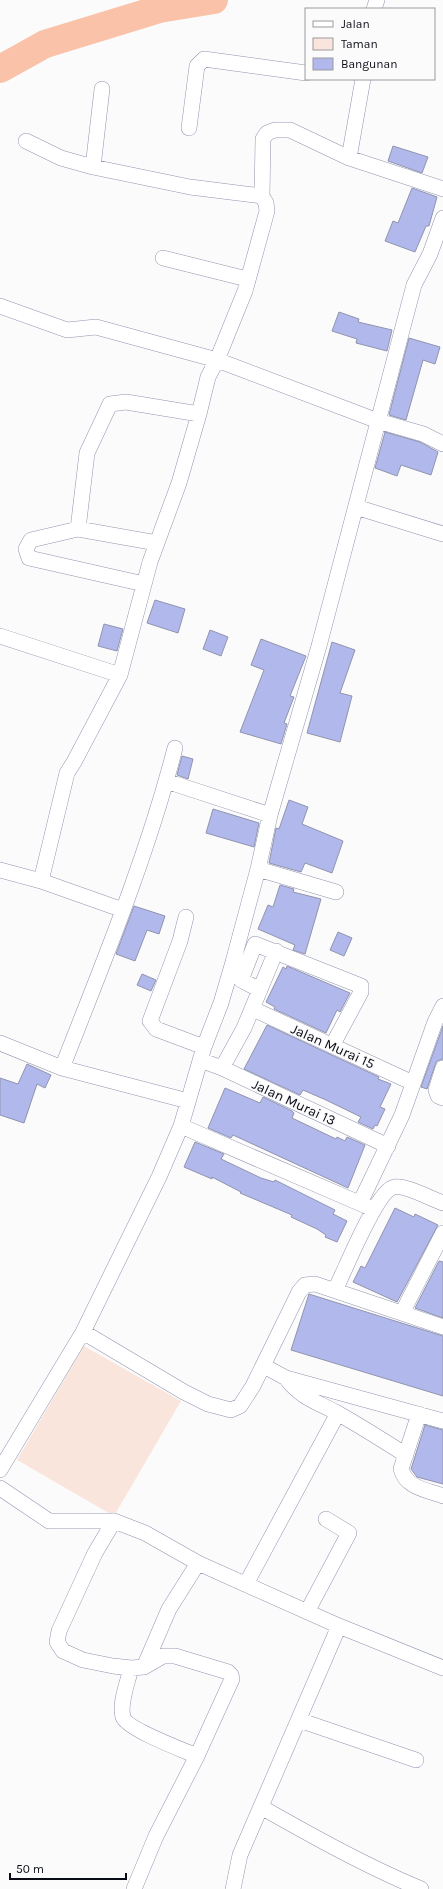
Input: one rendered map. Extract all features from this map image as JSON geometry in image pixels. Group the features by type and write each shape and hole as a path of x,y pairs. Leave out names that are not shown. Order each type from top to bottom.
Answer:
{"street":[{"path":"189,128 197,66 204,59 305,73"},
{"path":"349,158 359,80"},
{"path":"93,167 102,89"},
{"path":"42,881 67,773 120,675 144,584 179,483 200,414 208,377 217,360 245,291 247,279 267,211 266,203 262,196 263,139 267,133 275,130 290,130 349,158 443,190"},
{"path":"26,141 61,158 93,167 190,187 262,196"},
{"path":"0,1470 82,1332 159,1177 181,1126 202,1054 220,1004 258,869 270,815 319,646 414,285 430,254 442,222"},
{"path":"163,258 247,279"},
{"path":"0,306 67,330 96,327 217,360 378,421 441,439"},
{"path":"78,529 87,453 110,404 126,402 200,414"},
{"path":"356,507 443,534"},
{"path":"144,584 35,560 29,558 26,549 31,540 78,529 157,543"},
{"path":"0,636 120,675"},
{"path":"62,1068 123,910 166,781 175,748"},
{"path":"166,781 270,815"},
{"path":"258,869 336,892"},
{"path":"0,870 42,881 123,910"},
{"name":"Jalan Murai 13","path":"186,917 180,941 150,1021 156,1029 202,1054 222,1068 388,1146"},
{"path":"260,990 241,980 254,944 361,986 361,992 332,1046"},
{"path":"222,1068 253,1009 276,952"},
{"path":"335,1290 388,1146 413,1083 439,1024 443,1006"},
{"name":"Jalan Murai 15","path":"253,1009 413,1083"},
{"path":"0,1043 62,1068 188,1101"},
{"path":"443,1068 436,1090 438,1096 443,1098"},
{"path":"181,1126 367,1206"},
{"path":"367,1206 388,1190 399,1186 443,1203"},
{"path":"402,1313 439,1250 443,1233"},
{"path":"82,1332 184,1392 222,1408 231,1410 240,1406 264,1366 299,1292 305,1286 315,1284 443,1327"},
{"path":"264,1366 286,1378 443,1421"},
{"path":"286,1378 304,1397 338,1413 406,1455"},
{"path":"246,1584 338,1413"},
{"path":"419,1414 401,1469 410,1485 443,1496"},
{"path":"0,1488 49,1521 114,1521 145,1533 198,1563 339,1626 443,1668"},
{"path":"307,1612 349,1533 326,1519"},
{"path":"114,1521 80,1583 59,1630 57,1642 63,1651 83,1660 138,1667 163,1656 175,1656 215,1667 231,1675 232,1679 197,1756 156,1836 134,1889"},
{"path":"197,1756 160,1741 126,1723 122,1714 123,1704 138,1667 170,1609 198,1563"},
{"path":"233,1889 240,1855 339,1626"},
{"path":"299,1720 416,1760"},
{"path":"261,1807 335,1848 390,1876 421,1889"}],"green space":[{"path":"84,1346 181,1401 114,1516 17,1460"}],"building":[{"path":"393,146 428,157 422,173 388,161"},
{"path":"412,188 437,197 429,226 426,226 415,252 385,241 393,221 398,223"},
{"path":"339,312 359,319 358,322 392,330 387,351 356,343 357,339 332,331"},
{"path":"409,338 440,347 435,364 423,360 406,420 389,415"},
{"path":"385,432 420,442 438,452 431,475 401,465 397,476 375,468"},
{"path":"155,600 185,609 178,633 147,623"},
{"path":"104,624 123,629 117,651 98,646"},
{"path":"210,630 228,637 221,656 203,649"},
{"path":"261,639 306,656 290,696 294,697 284,723 287,724 281,744 240,732 264,670 251,665"},
{"path":"332,642 355,650 340,693 352,696 340,742 307,733"},
{"path":"182,756 193,759 188,779 177,775"},
{"path":"289,800 308,807 302,824 343,841 332,873 305,863 301,872 269,863 276,828 279,829"},
{"path":"213,809 259,823 254,847 206,833"},
{"path":"280,885 294,889 293,892 321,899 305,954 293,950 295,945 258,929 268,905 273,907"},
{"path":"134,906 165,916 159,934 147,930 135,961 116,954"},
{"path":"338,932 352,938 344,956 330,950"},
{"path":"287,966 350,993 340,1012 337,1010 326,1033 274,1009 275,1007 266,1002 283,967 286,969"},
{"path":"142,974 156,980 151,991 137,985"},
{"path":"267,1025 391,1084 380,1107 385,1109 377,1126 375,1125 373,1129 358,1122 361,1117 326,1100 303,1090 300,1095 244,1069"},
{"path":"443,1026 443,1059 437,1061 427,1089 421,1087"},
{"path":"27,1064 51,1075 45,1088 37,1084 24,1123 0,1115 0,1078 18,1084"},
{"path":"225,1088 260,1103 263,1097 292,1111 294,1113 292,1118 336,1139 337,1137 345,1141 347,1137 365,1145 348,1188 233,1135 231,1138 208,1128"},
{"path":"195,1142 224,1154 221,1159 261,1178 274,1182 275,1180 335,1210 333,1214 347,1221 337,1242 325,1237 326,1235 317,1229 291,1217 292,1215 240,1193 241,1192 212,1177 212,1179 184,1167"},
{"path":"395,1208 414,1217 415,1214 438,1225 397,1302 353,1282 361,1266 365,1268"},
{"path":"439,1261 443,1262 443,1318 415,1308"},
{"path":"309,1294 443,1336 443,1396 291,1350"},
{"path":"425,1425 443,1430 443,1484 417,1477 411,1469"}],"waterway":[{"path":"0,69 45,44 159,9 214,0"}]}
